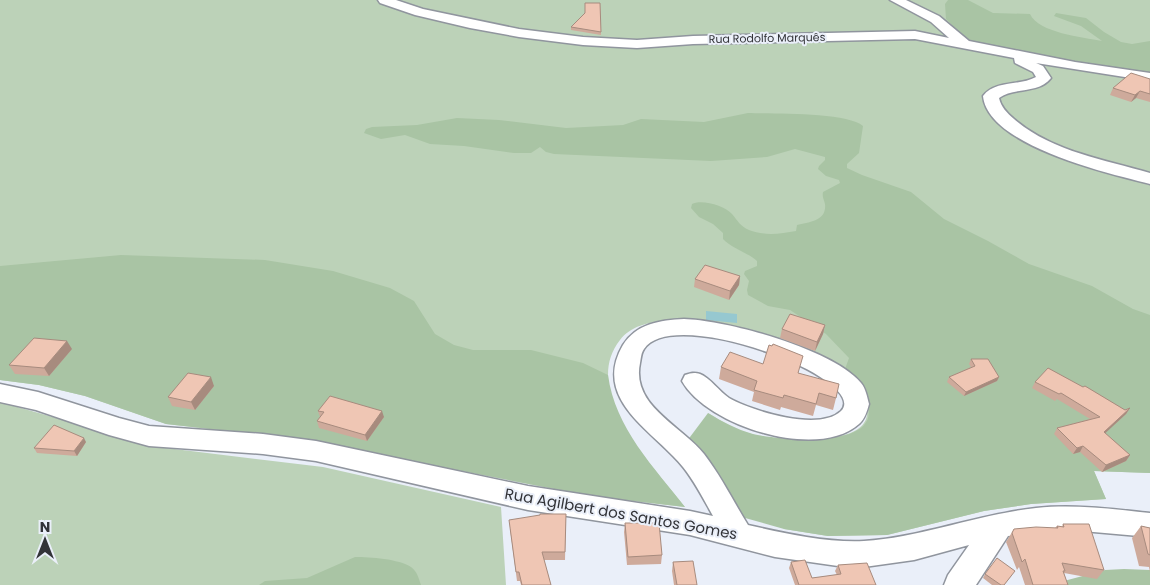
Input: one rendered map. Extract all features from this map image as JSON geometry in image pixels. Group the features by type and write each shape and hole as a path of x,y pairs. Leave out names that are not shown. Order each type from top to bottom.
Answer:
{"street":[{"name":"Rua Rodolfo Marquês","path":"384,0 419,12 496,29 541,36 612,43 908,35 1074,66 1150,77"},
{"path":"896,0 931,16 962,44 1019,60 1038,69 1044,78 1041,80 1008,87 992,96 992,104 996,110 1019,131 1061,153 1150,178"},
{"path":"694,381 704,393 715,401 745,417 808,429 844,424 854,417 857,404 856,393 848,382 834,372 777,347 745,337 695,327 678,327 655,330 640,338 629,356 626,381 630,393 644,414 692,458 738,534"},
{"name":"Rua Agilbert dos Santos Gomes","path":"0,392 38,401 93,420 149,436 316,451 528,498 681,522 809,550 864,554 914,547 999,525 1038,520 1071,518 1150,525"},
{"path":"959,585 999,525"}],"green space":[{"path":"0,0 889,0 930,20 952,42 1056,66 1150,80 1150,473 1094,471 1106,499 1031,504 984,511 887,535 828,536 784,529 708,413 727,425 746,433 773,439 813,440 853,432 861,426 866,419 867,410 860,391 845,373 840,371 675,322 645,324 625,335 620,340 610,360 608,382 614,405 626,428 640,450 685,507 591,496 297,439 166,424 85,396 39,385 0,380"},
{"path":"905,0 1150,0 1150,74 970,43 940,17"},
{"path":"948,0 968,0 993,13 1030,14 1042,26 1073,36 1102,41 1081,26 1054,16 1056,13 1086,18 1121,42 1132,44 1150,41 1150,74 970,43 946,19 945,4"},
{"path":"748,113 826,116 854,121 863,126 859,153 847,164 847,168 911,192 944,219 1029,264 1092,286 1133,309 1150,315 1150,473 1094,471 1106,499 1031,504 984,511 887,535 828,536 784,529 738,516 687,441 708,413 730,425 753,434 783,438 825,439 860,429 868,418 867,403 860,391 844,372 849,358 826,334 790,310 768,306 748,295 749,281 744,274 745,271 757,266 757,261 726,242 723,239 723,233 713,224 699,217 691,208 692,204 701,202 719,206 729,211 743,227 755,232 772,234 796,231 797,225 812,222 823,214 825,204 823,192 840,183 839,180 826,176 818,169 825,160 825,157 795,149 767,157 711,161 554,154 546,152 540,147 531,153 514,153 464,146 430,144 405,135 381,139 364,133 366,129 372,127 417,125 457,118 499,120 566,128 623,125 641,119 704,122"},
{"path":"121,255 265,260 333,271 390,288 414,301 435,334 454,345 473,350 531,350 583,363 608,375 612,394 627,430 649,462 685,507 591,496 297,439 166,424 85,396 39,385 0,380 0,266"},
{"path":"0,402 158,447 323,467 501,507 506,585 0,585"},
{"path":"355,557 384,559 406,564 418,575 421,585 259,585 265,581 307,578"},
{"path":"1105,570 1150,570 1150,585 1049,585"}],"water":[{"path":"706,311 737,314 737,323 706,320"}],"building":[{"path":"585,3 600,3 601,32 571,27 585,13"},
{"path":"1131,73 1150,79 1150,94 1140,91 1135,95 1113,88"},
{"path":"705,265 740,276 730,291 695,279"},
{"path":"790,314 825,325 817,342 782,329"},
{"path":"34,338 67,341 44,368 9,365"},
{"path":"773,344 803,356 798,373 839,384 836,398 819,393 816,404 784,395 783,398 754,390 757,381 721,367 730,352 763,364 769,345 772,346"},
{"path":"971,359 988,359 999,377 966,392 949,377 975,366"},
{"path":"1048,368 1083,387 1085,386 1125,410 1130,408 1104,432 1130,455 1106,465 1083,446 1077,448 1057,428 1100,417 1061,393 1059,394 1035,382"},
{"path":"188,373 211,377 191,402 168,397"},
{"path":"330,396 382,411 365,435 317,421 324,412 318,411"},
{"path":"54,425 84,438 74,451 34,448"},
{"path":"540,514 566,514 565,552 542,552 551,585 522,585 519,572 516,572 509,520"},
{"path":"625,523 659,523 662,555 628,557"},
{"path":"1063,524 1089,524 1104,570 1062,563 1068,585 1033,585 1025,559 1022,562 1012,533 1014,529 1058,528 1057,526 1064,527"},
{"path":"1141,526 1150,528 1150,555 1148,554"},
{"path":"997,558 1015,571 1004,585 1001,585 985,574"},
{"path":"805,560 812,578 841,574 838,565 867,563 876,585 799,585 791,562"},
{"path":"693,561 697,585 677,585 673,562"}]}
